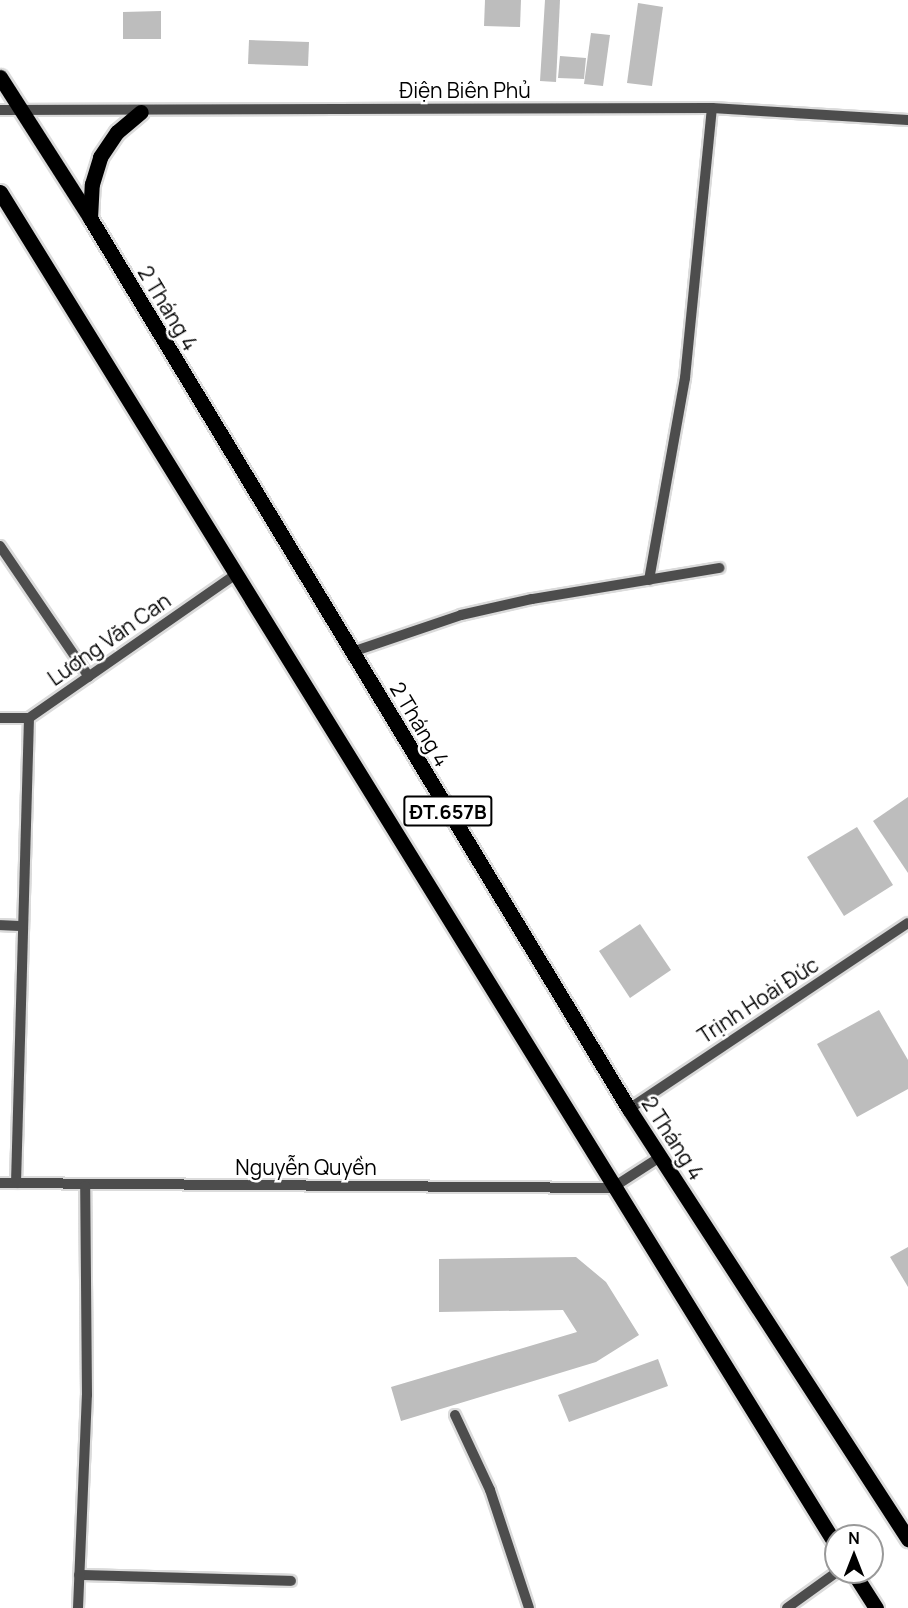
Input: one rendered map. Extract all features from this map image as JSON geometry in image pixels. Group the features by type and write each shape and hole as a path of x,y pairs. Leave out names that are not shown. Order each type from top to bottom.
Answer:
{"main road":[{"name":"2 Tháng 4","path":"0,76 90,218 629,1109 905,1530"},
{"path":"90,218 92,184 100,157 117,132 141,112"},
{"name":"ĐT.657B","path":"0,192 235,575 304,680 612,1188 824,1526"},
{"path":"861,1584 876,1608"}],"street":[{"name":"Điện Biên Phủ","path":"0,110 141,112 712,108 908,120"},
{"path":"649,579 685,378 712,108"},
{"path":"2,551 89,677"},
{"path":"352,652 461,615 719,568"},
{"name":"Lương Văn Can","path":"28,718 235,575"},
{"path":"0,718 28,718 16,1183"},
{"name":"Trịnh Hoài Đức","path":"629,1109 908,923"},
{"path":"0,925 21,926"},
{"path":"612,1188 660,1157"},
{"name":"Nguyễn Quyền","path":"0,1183 85,1186 612,1188"},
{"path":"78,1608 87,1395 85,1186"},
{"path":"455,1415 490,1490 530,1608"},
{"path":"79,1575 291,1581"},
{"path":"787,1608 824,1581"}],"building":[{"path":"485,0 521,0 520,27 484,26"},
{"path":"545,0 560,0 556,82 540,81"},
{"path":"638,3 663,7 652,86 627,83"},
{"path":"161,11 161,39 123,39 123,12"},
{"path":"591,33 610,35 603,86 584,84"},
{"path":"249,40 309,42 308,66 248,64"},
{"path":"560,56 586,58 584,79 558,78"},
{"path":"908,797 908,873 873,821"},
{"path":"857,827 893,885 844,916 807,857"},
{"path":"640,924 671,970 630,998 599,951"},
{"path":"879,1010 908,1060 908,1089 857,1117 817,1044"},
{"path":"908,1247 908,1287 890,1257"},
{"path":"576,1257 606,1282 639,1335 596,1362 401,1421 391,1387 577,1332 563,1310 439,1312 439,1259"},
{"path":"658,1359 668,1386 569,1422 558,1395"}]}
